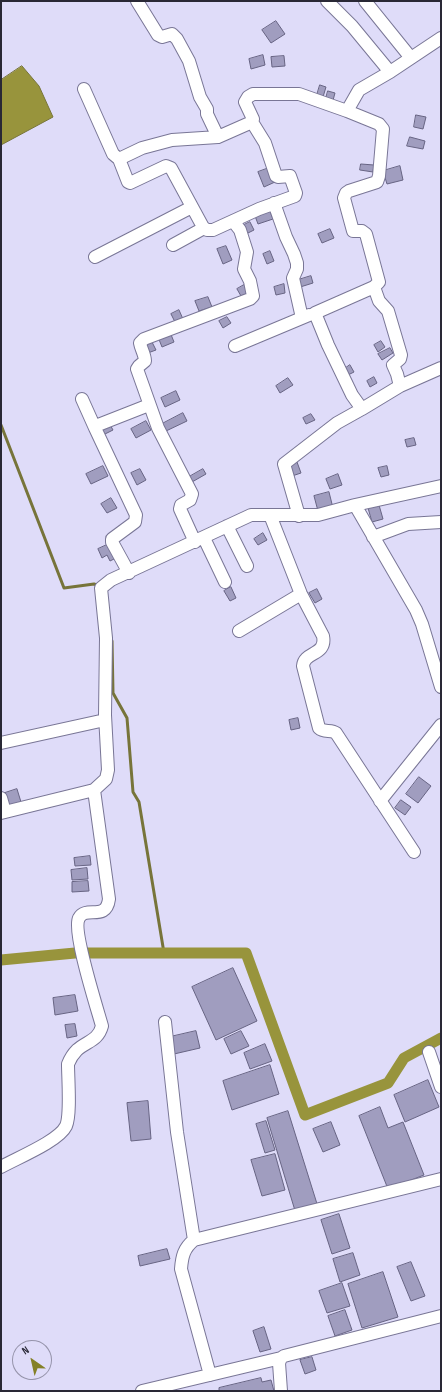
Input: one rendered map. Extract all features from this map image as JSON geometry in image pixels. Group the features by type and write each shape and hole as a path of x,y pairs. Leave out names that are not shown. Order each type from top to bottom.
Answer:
{"street":[{"path":"137,1 158,35 162,37 172,34 177,39 191,66 199,94 218,137"},
{"path":"328,1 352,26 390,72"},
{"path":"365,1 412,58"},
{"path":"347,111 359,90 390,72 441,38"},
{"path":"84,89 113,154 119,159 128,182 166,166 171,168 204,228"},
{"path":"173,245 204,228 213,230 274,203 295,196 296,191 290,176 276,176 264,143 252,122 253,119 245,102 248,97 253,94 300,94 379,124 383,129 379,176 377,182 349,191 346,193 344,198 353,231 362,231 366,234 379,280 377,284 374,287 315,313 235,346"},
{"path":"119,159 142,148 172,140 218,137 252,122"},
{"path":"274,203 297,263 297,269 293,278 302,318"},
{"path":"95,257 192,207"},
{"path":"225,582 180,509 190,500 192,494 158,428 137,369 145,360 140,345 142,341 250,299 253,296 250,281 244,268 247,252 240,230 233,221"},
{"path":"374,287 379,300 388,311 401,355 400,359 393,365 398,376 400,386"},
{"path":"315,313 328,345 352,395 362,409"},
{"path":"299,516 284,464 337,423 400,386 441,368"},
{"path":"82,399 136,515 135,522 112,539 113,544 129,573"},
{"path":"95,428 98,425 149,404"},
{"path":"1,798 3,813 94,790 106,779 108,770 105,720 106,638 101,588 111,580 129,573 251,515 318,515 355,505 441,486"},
{"path":"355,505 416,610 422,624 441,687"},
{"path":"270,514 301,594 323,636 324,642 320,650 305,659 303,666 319,728 336,733 414,852"},
{"path":"373,537 408,524 441,522"},
{"path":"227,526 247,566"},
{"path":"239,631 301,594"},
{"path":"1,743 105,720"},
{"path":"380,800 441,725"},
{"path":"1,1167 53,1139 66,1126 68,1118 68,1064 71,1057 77,1050 96,1038 100,1033 102,1026 83,958 78,926 80,916 84,913 105,910 108,906 109,899 94,790"},
{"path":"165,1022 176,1132 194,1240"},
{"path":"429,1052 441,1087"},
{"path":"210,1374 181,1269 184,1250 194,1240 441,1179"},
{"path":"142,1391 281,1358 441,1316"},
{"path":"281,1358 279,1362 281,1391"}],"shaded area":[{"path":"22,66 39,86 53,117 1,145 1,80"}],"building":[{"path":"276,21 285,34 271,43 262,30"},
{"path":"263,55 265,65 251,69 249,59"},
{"path":"284,56 285,66 272,67 271,57"},
{"path":"320,85 326,87 323,97 317,95"},
{"path":"328,91 335,93 332,104 325,102"},
{"path":"416,115 426,117 423,129 414,127"},
{"path":"410,137 425,141 423,149 407,146"},
{"path":"361,164 374,165 373,172 360,170"},
{"path":"400,166 403,180 387,184 383,171"},
{"path":"269,168 275,182 264,187 258,172"},
{"path":"270,211 273,219 258,224 255,216"},
{"path":"250,222 254,230 246,234 242,226"},
{"path":"330,229 334,238 322,243 318,234"},
{"path":"226,246 232,260 223,264 217,249"},
{"path":"270,251 274,261 267,264 263,254"},
{"path":"311,276 313,283 297,288 295,281"},
{"path":"284,284 285,293 276,295 274,287"},
{"path":"244,285 248,293 241,296 237,289"},
{"path":"208,297 212,307 199,311 195,301"},
{"path":"179,310 183,319 175,322 171,314"},
{"path":"227,317 231,323 223,328 219,321"},
{"path":"170,332 174,342 162,347 158,337"},
{"path":"151,340 156,350 145,354 141,345"},
{"path":"381,341 385,347 378,352 374,345"},
{"path":"390,348 393,353 382,360 378,354"},
{"path":"350,365 354,372 346,376 343,370"},
{"path":"374,377 377,383 370,387 367,381"},
{"path":"288,378 293,385 280,393 276,386"},
{"path":"176,391 180,400 165,407 161,398"},
{"path":"183,413 187,421 166,431 162,424"},
{"path":"311,414 315,420 306,424 303,418"},
{"path":"108,421 113,430 101,436 96,428"},
{"path":"146,421 151,430 136,438 131,429"},
{"path":"414,438 416,445 407,447 405,440"},
{"path":"297,462 301,473 292,476 288,465"},
{"path":"103,466 108,476 91,484 86,474"},
{"path":"387,466 389,475 381,477 378,468"},
{"path":"140,469 146,480 137,485 131,473"},
{"path":"203,469 206,474 192,482 189,477"},
{"path":"338,474 342,485 330,489 326,479"},
{"path":"329,492 333,508 318,511 314,496"},
{"path":"111,498 117,508 107,513 101,504"},
{"path":"379,505 383,519 372,522 368,508"},
{"path":"263,533 267,540 258,545 254,539"},
{"path":"109,544 116,558 110,561 107,555 102,558 98,549"},
{"path":"231,587 236,598 230,601 224,591"},
{"path":"317,589 322,599 315,603 309,593"},
{"path":"298,718 300,728 291,730 289,720"},
{"path":"419,777 431,786 418,803 406,794"},
{"path":"17,789 21,802 6,807 2,794"},
{"path":"401,800 411,807 405,815 395,808"},
{"path":"90,856 91,865 75,866 74,858"},
{"path":"87,868 88,879 72,880 71,870"},
{"path":"88,881 89,891 72,892 72,882"},
{"path":"233,968 257,1021 216,1040 192,987"},
{"path":"75,995 78,1011 55,1015 53,998"},
{"path":"75,1024 77,1036 67,1038 65,1025"},
{"path":"196,1031 200,1048 174,1054 170,1037"},
{"path":"241,1031 249,1046 231,1054 224,1039"},
{"path":"265,1044 272,1061 250,1069 244,1053"},
{"path":"270,1065 279,1094 232,1110 223,1081"},
{"path":"428,1080 439,1107 405,1122 394,1095"},
{"path":"148,1101 151,1139 131,1141 127,1103"},
{"path":"380,1107 388,1128 403,1122 424,1175 388,1189 359,1116"},
{"path":"288,1111 318,1207 296,1214 267,1118"},
{"path":"266,1121 275,1150 265,1153 256,1124"},
{"path":"331,1122 340,1145 323,1152 313,1129"},
{"path":"275,1154 285,1190 262,1196 251,1160"},
{"path":"339,1214 350,1248 332,1254 321,1220"},
{"path":"167,1249 170,1259 140,1266 138,1256"},
{"path":"353,1253 360,1275 340,1282 333,1259"},
{"path":"411,1262 425,1296 411,1301 397,1267"},
{"path":"383,1272 398,1317 362,1328 348,1284"},
{"path":"342,1283 350,1306 327,1313 319,1291"},
{"path":"345,1310 352,1330 335,1336 328,1316"},
{"path":"264,1327 271,1349 260,1352 253,1331"},
{"path":"312,1357 316,1370 305,1374 300,1360"},
{"path":"261,1378 262,1382 271,1380 274,1391 219,1391 219,1388"}],"waterway":[{"path":"1,425 64,588 94,584 99,586"},
{"path":"112,641 113,693 127,718 133,792 139,802 164,953"},
{"path":"1,960 75,953 246,953 305,1115 388,1083 404,1058 441,1038"}]}
